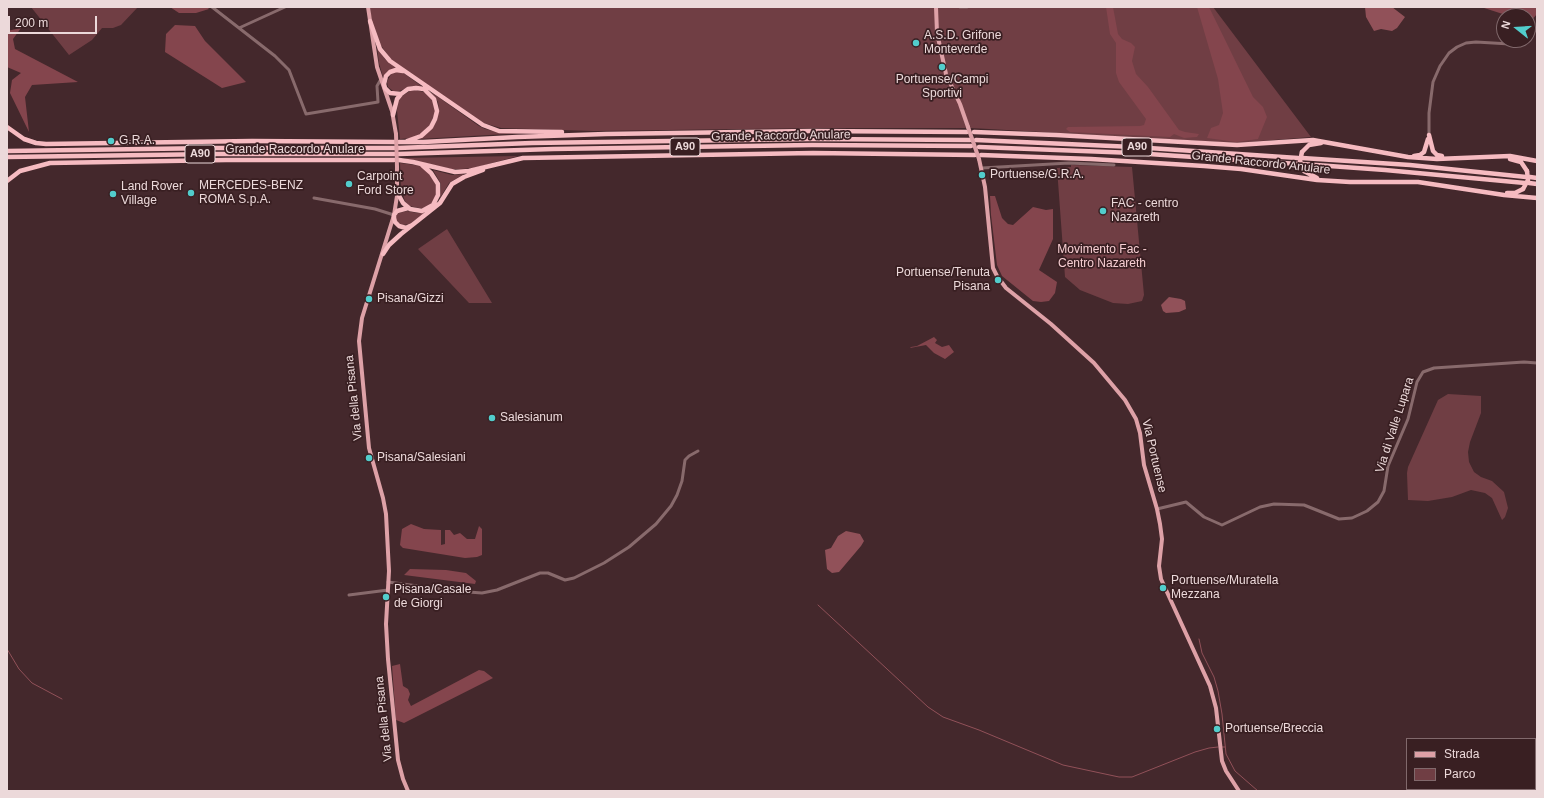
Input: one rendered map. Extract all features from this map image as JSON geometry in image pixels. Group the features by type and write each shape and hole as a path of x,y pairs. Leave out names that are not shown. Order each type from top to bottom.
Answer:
{"highway":[{"path":"370,21 382,52 390,61 402,71 471,118 490,129 506,131 606,134"},
{"path":"401,94 392,93 385,88 385,80 388,74 395,71 402,71"},
{"path":"394,115 396,102 401,94 412,88 424,89 434,98 437,108 435,118 427,131 420,136 404,142"},
{"name":"Grande Raccordo Anulare","path":"7,127 24,140 49,144 252,141 423,142 606,134 968,130"},
{"name":"Grande Raccordo Anulare","path":"974,132 1237,145 1313,140 1397,156 1437,159 1467,157 1513,157 1537,161"},
{"path":"1397,156 1414,156 1422,154 1425,150 1429,135"},
{"path":"1429,135 1432,149 1437,155 1444,157 1467,157"},
{"name":"Grande Raccordo Anulare","path":"7,151 214,148 396,148 539,143 811,139 970,140"},
{"name":"Grande Raccordo Anulare","path":"976,140 1300,156 1528,175 1537,178"},
{"path":"1337,181 1315,178 1304,171 1300,161 1300,156 1306,147 1312,144 1339,144"},
{"name":"Grande Raccordo Anulare","path":"7,157 217,154 396,154 812,145 971,146"},
{"name":"Grande Raccordo Anulare","path":"979,147 1134,153 1300,164 1537,184"},
{"name":"Grande Raccordo Anulare","path":"7,181 20,171 50,163 226,160 397,160 419,163 455,172 469,171 522,158 782,154 975,155"},
{"path":"1397,156 1420,160 1497,158 1522,163 1528,175 1528,180 1522,189 1515,193 1495,194"},
{"name":"Grande Raccordo Anulare","path":"980,157 1090,159 1241,169 1317,180 1418,182 1495,194 1537,198"},
{"path":"383,254 391,243 440,203 447,190 455,182 512,160"},
{"path":"397,192 403,203 408,208 418,211 426,210 433,205 438,195 438,186 434,176 419,163"},
{"path":"408,208 398,211 394,215 395,222 399,226 406,228 412,225"}],"main road":[{"name":"Via della Pisana","path":"368,7 377,67 394,115 396,134 397,192 394,215 362,318 359,341 369,450 386,511 388,582 386,643 399,769 408,791"},
{"name":"Via Portuense","path":"936,7 937,33 946,74 960,104 968,130 980,157 985,187 994,271 1006,288 1062,333 1094,363 1130,407 1138,425 1144,466 1157,509 1161,535 1159,566 1160,580 1191,642 1210,686 1216,708 1222,761 1238,791"}],"street":[{"path":"212,7 275,56 289,70 306,114 378,102 377,86 381,79"},
{"path":"239,28 285,7"},
{"path":"960,7 967,7"},
{"path":"1429,135 1429,113 1433,82 1440,66 1449,54 1457,47 1466,43 1496,43"},
{"path":"982,168 1069,163 1114,164"},
{"path":"314,198 380,210 394,215"},
{"name":"Via di Valle Lupara","path":"1157,509 1186,502 1204,518 1222,525 1260,507 1274,504 1304,505 1339,519 1352,518 1366,511 1378,502 1384,491 1388,466 1408,419 1417,382 1423,372 1434,368 1524,362 1537,363"},
{"path":"388,582 482,593 497,590 540,573 548,573 565,580 574,578 604,563 629,547 656,524 671,506 679,492 685,460 698,451"},
{"path":"349,595 388,590"}],"green space":[{"path":"31,7 138,7 121,25 113,28 102,28 92,40 69,55"},
{"path":"370,7 1213,7 1311,137 1236,143 971,128 819,128 594,131 501,128 480,122 392,61 380,44 372,23"},
{"path":"377,47 385,59 397,68 387,72 383,77 379,63"},
{"path":"395,72 402,72 424,88 413,86 399,91 393,91 388,87 387,82 391,74"},
{"path":"416,90 427,93 433,99 435,113 430,125 420,135 400,139 397,111 398,101 402,96 410,91"},
{"path":"431,92 485,129 497,132 524,133 419,139 433,127 439,110 438,102"},
{"path":"518,156 474,168 461,169 451,169 403,158"},
{"path":"400,163 422,166 427,170 436,184 437,193 433,202 429,206 419,208 409,206 405,201 401,189"},
{"name":"Movimento Fac - Centro Nazareth","path":"1071,165 1132,167 1144,295 1142,301 1128,304 1113,303 1080,290 1065,277 1057,168 1071,167"},
{"path":"433,170 452,175 464,174 449,183 440,198 441,184"},
{"path":"407,211 417,213 427,211 410,224 403,225 398,223 395,214"},
{"path":"447,229 492,303 469,303 418,249"},
{"path":"1448,394 1481,396 1481,413 1470,442 1468,452 1469,462 1474,472 1481,477 1492,481 1504,492 1508,508 1505,517 1502,520 1492,498 1485,493 1471,490 1452,497 1428,501 1408,500 1408,467 1438,400"}],"shaded area":[{"path":"170,7 207,7 209,9 196,13 179,13"},
{"path":"1106,7 1113,7 1118,34 1122,39 1131,43 1135,47 1132,61 1136,74 1148,87 1179,130 1199,134 1197,137 1184,138 1174,134 1170,137 1070,132 1066,129 1068,127 1140,126 1144,125 1146,119 1119,82 1116,73 1116,43 1110,34"},
{"path":"1197,7 1209,7 1253,97 1263,107 1267,117 1258,139 1236,142 1207,138 1211,128 1219,125 1223,113 1218,79"},
{"path":"1365,7 1392,7 1405,17 1397,28 1392,31 1381,29 1374,31 1366,17"},
{"path":"1481,7 1537,7 1536,15 1536,8 1496,8 1496,12"},
{"path":"175,25 195,26 205,41 246,82 222,88 165,52 166,34"},
{"path":"21,28 13,39 15,49 78,82 32,85 25,97 29,132 10,93 12,80 21,73 7,67 7,31"},
{"path":"990,196 995,196 1002,218 1008,224 1013,225 1033,207 1046,210 1053,209 1053,239 1039,270 1057,282 1055,293 1049,301 1033,301 1002,276 997,265"},
{"path":"1169,297 1185,301 1186,309 1179,312 1166,313 1163,311 1161,305"},
{"path":"934,337 937,340 935,343 942,347 949,345 954,352 945,359 934,353 926,345 910,348 917,346"},
{"path":"411,524 424,529 441,530 441,545 445,544 445,530 450,530 454,535 460,533 467,539 475,539 479,526 482,529 482,555 465,558 403,548 400,545 402,529"},
{"path":"846,531 860,534 864,541 839,572 832,573 827,569 825,550 831,548 838,536"},
{"path":"410,569 446,570 466,573 476,581 475,584 404,575"},
{"path":"400,664 403,686 408,689 410,694 408,700 411,706 479,670 484,671 493,678 404,723 396,720 392,666"}],"waterway":[{"path":"818,605 928,707 943,717 979,730 1063,765 1119,777 1132,777 1195,752 1218,747"},
{"path":"1199,639 1202,653 1214,677 1218,691 1226,754 1235,771 1258,791"},
{"path":"7,649 19,669 32,683 62,699"}],"place":[{"name":"A.S.D. Grifone Monteverde","path":"916,43"},
{"name":"Portuense/Campi Sportivi","path":"942,67"},
{"name":"G.R.A.","path":"111,141"},
{"name":"Portuense/G.R.A.","path":"982,175"},
{"name":"Carpoint Ford Store","path":"349,184"},
{"name":"MERCEDES-BENZ ROMA S.p.A.","path":"191,193"},
{"name":"Land Rover Village","path":"113,194"},
{"name":"FAC - centro Nazareth","path":"1103,211"},
{"name":"Portuense/Tenuta Pisana","path":"998,280"},
{"name":"Pisana/Gizzi","path":"369,299"},
{"name":"Salesianum","path":"492,418"},
{"name":"Pisana/Salesiani","path":"369,458"},
{"name":"Portuense/Muratella Mezzana","path":"1163,588"},
{"name":"Pisana/Casale de Giorgi","path":"386,597"},
{"name":"Portuense/Breccia","path":"1217,729"}]}
